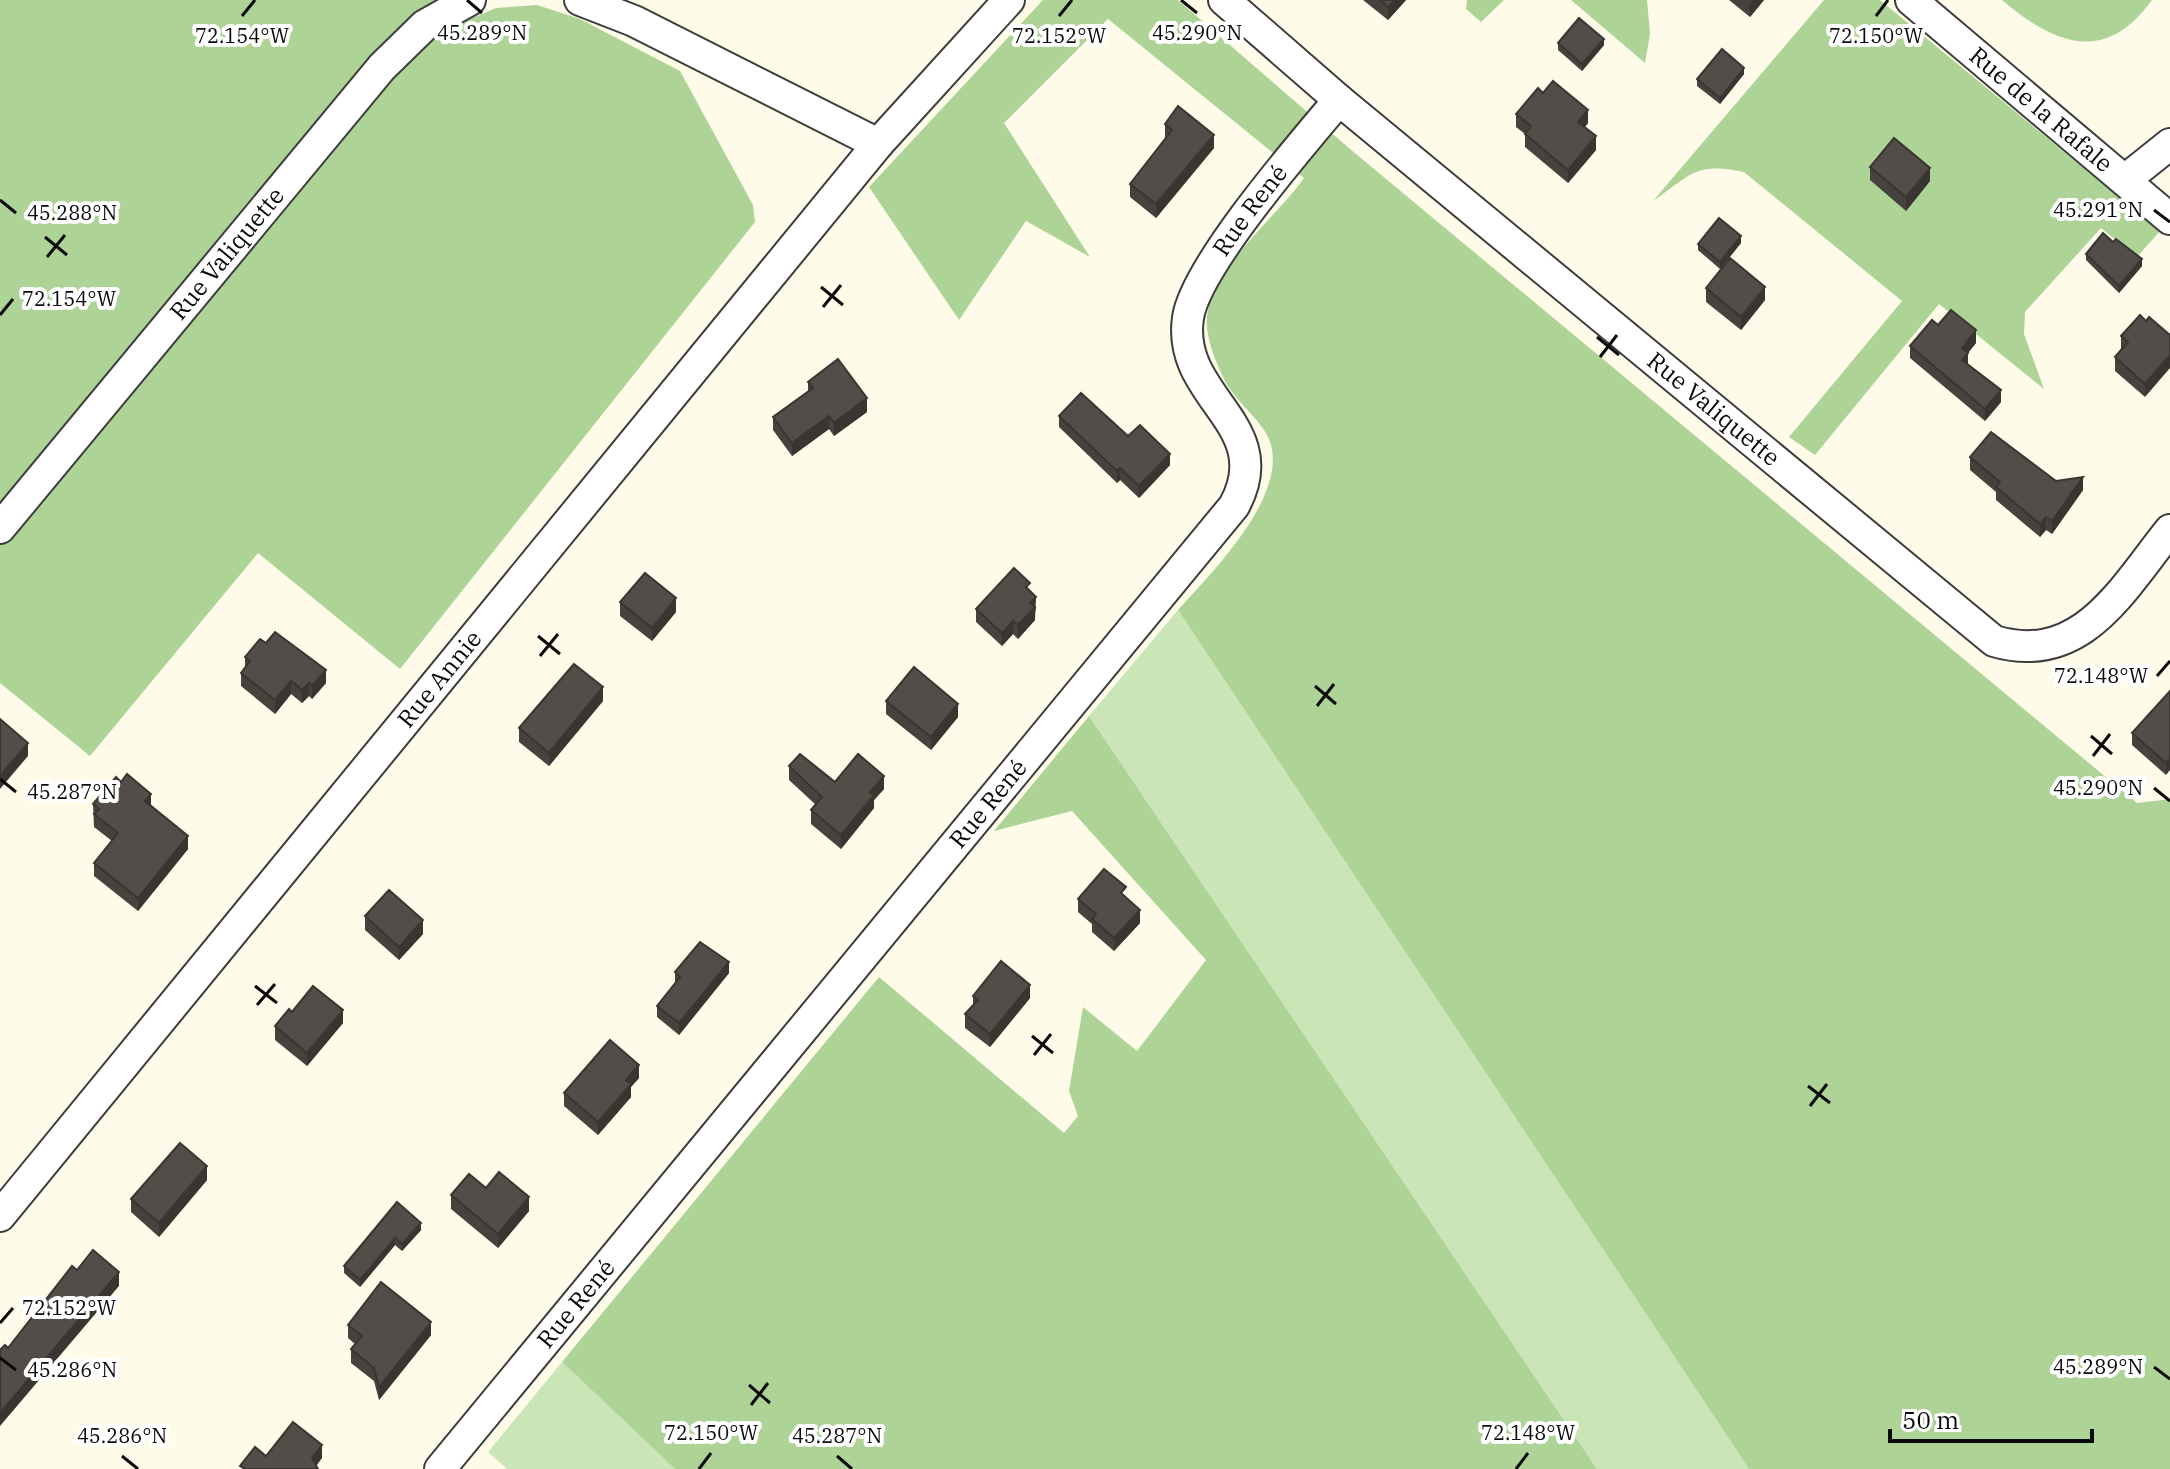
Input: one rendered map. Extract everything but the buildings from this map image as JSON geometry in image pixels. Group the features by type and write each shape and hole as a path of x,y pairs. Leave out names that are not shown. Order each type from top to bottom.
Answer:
{"street":[{"name":"Rue Valiquette","path":"0,528 382,67 425,25 470,0"},
{"path":"580,0 634,21 878,144 1009,0"},
{"name":"Rue Valiquette","path":"1224,0 1339,100 1994,641 2021,647 2049,646 2082,631 2107,607 2170,530"},
{"name":"Rue de la Rafale","path":"1911,0 2170,219"},
{"name":"Rue René","path":"440,1469 1234,506 1247,475 1244,445 1194,367 1187,336 1191,305 1222,249 1339,100"},
{"name":"Rue Annie","path":"0,1216 878,144"},
{"path":"2125,180 2170,144"}],"green space":[{"path":"0,0 439,0 465,21 496,8 537,5 580,19 680,71 753,205 755,222 400,669 258,553 90,756 0,683"},
{"path":"1043,0 1178,0 1350,149 2137,803 2170,799 2170,1469 1749,1469 1178,610 1228,554 1244,531 1269,484 1273,461 1269,439 1230,389 1215,358 1207,325 1211,298 1233,262 1304,178 1108,19 1004,123 1090,257 1026,221 959,320 869,187"},
{"path":"1467,0 1504,0 1481,22 1466,9"},
{"path":"1571,0 1647,0 1650,34 1645,63"},
{"path":"1824,0 1880,0 2160,231 2137,257 2101,228 2025,312 2024,334 2044,389 1939,304 1815,455 1789,437 1902,301 1744,172 1704,170 1686,177 1653,201"},
{"path":"2002,0 2152,0 2134,21 2116,34 2098,40 2079,41 2041,28"},
{"path":"1178,610 1749,1469 1597,1469 1089,716"},
{"path":"1089,716 1597,1469 675,1469 562,1362 879,977 1064,1133 1078,1116 1069,1091 1083,1007 1137,1051 1206,960 1072,811 994,831"},
{"path":"562,1362 675,1469 507,1469 488,1452"}]}
